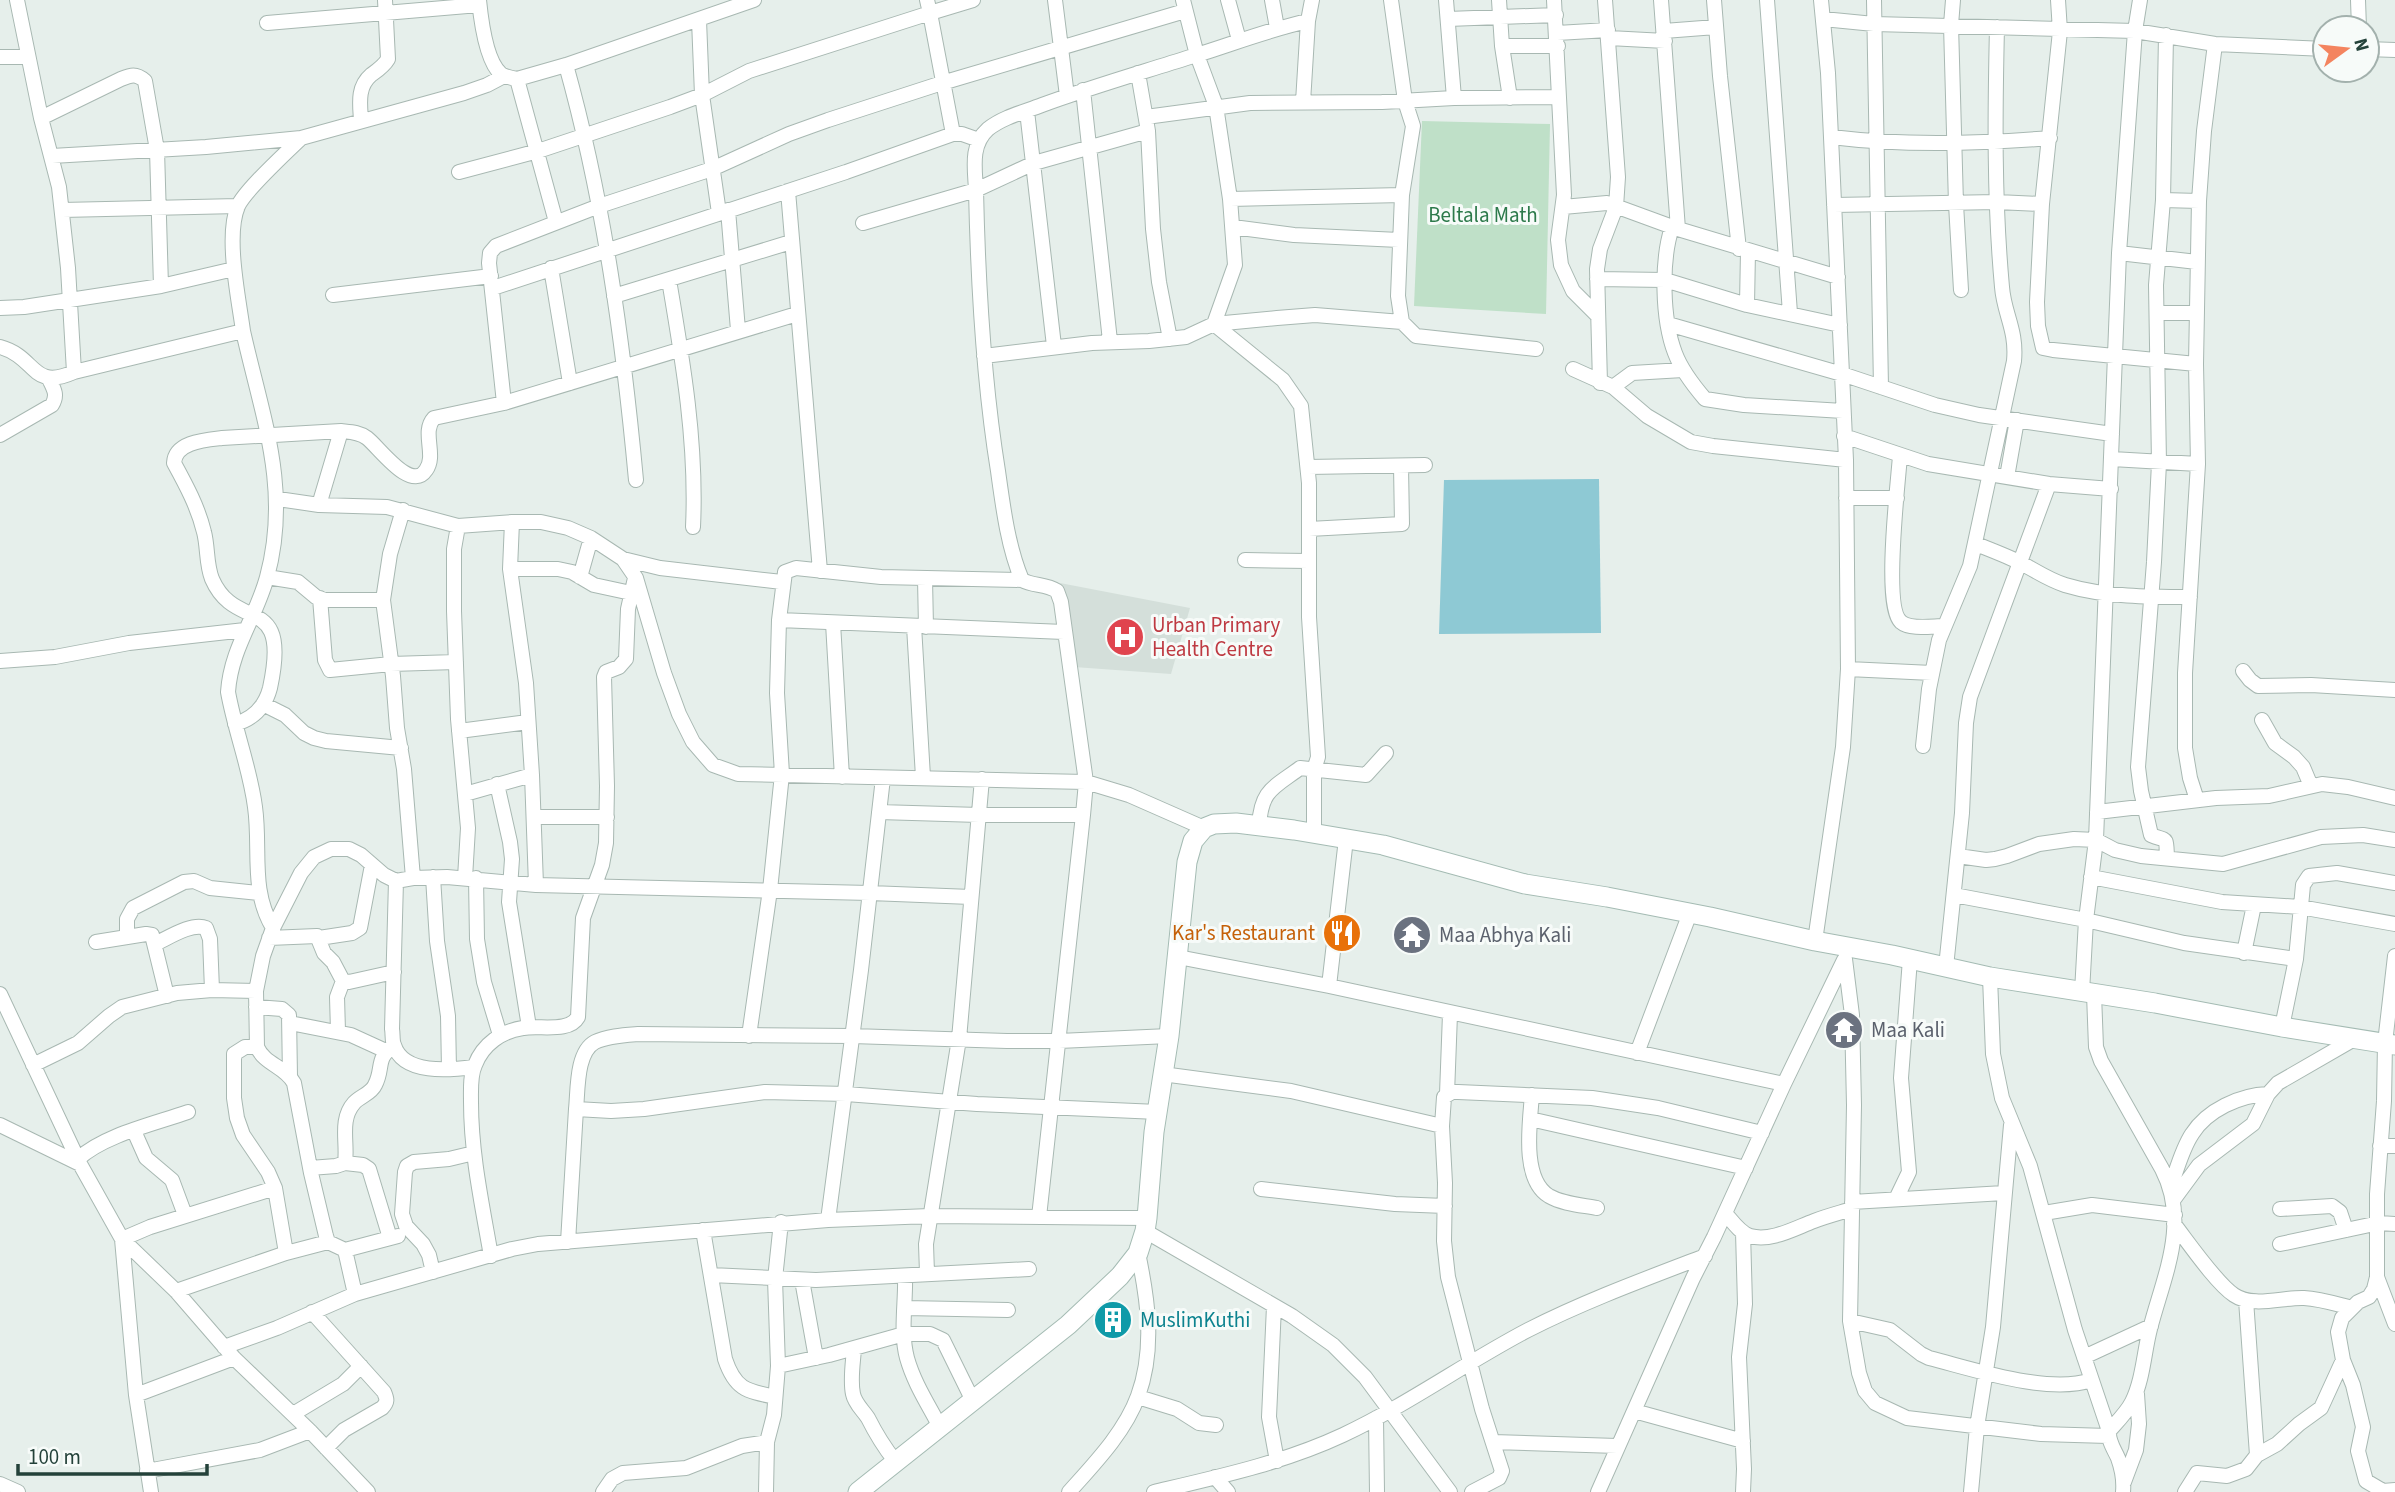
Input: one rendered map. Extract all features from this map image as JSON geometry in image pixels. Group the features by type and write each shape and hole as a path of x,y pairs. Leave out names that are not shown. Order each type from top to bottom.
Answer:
{"main road":[{"path":"858,1492 1068,1325 1120,1276 1138,1253 1146,1225 1187,862 1193,841 1204,828 1225,823 1259,826 1383,845 1525,884 1690,913 1815,941 1847,953 1910,958 1990,977 2390,1044"}],"street":[{"path":"17,0 62,210 74,372"},
{"path":"52,156 300,138 464,93 510,77 566,65 754,0"},
{"path":"458,172 538,151 702,94 749,71 928,6 973,0"},
{"path":"1055,0 1067,96"},
{"path":"1228,0 1239,40"},
{"path":"1272,0 1277,28"},
{"path":"1303,102 1308,21 1312,0"},
{"path":"1391,0 1405,102 1413,126 1402,195 1399,240 1398,296 1402,322 1416,336 1536,348"},
{"path":"1446,0 1454,99"},
{"path":"1499,0 1502,46 1510,98"},
{"path":"1605,0 1618,150 1616,207 1600,248 1597,279 1597,315 1607,385"},
{"path":"1661,0 1675,228 1668,242 1665,279 1668,324 1676,355 1683,370 1705,399 1744,405 1843,411"},
{"path":"1714,0 1744,250 1747,305"},
{"path":"1767,0 1790,313"},
{"path":"1815,941 1843,747 1848,670 1846,460 1831,137 1821,0"},
{"path":"1874,0 1881,387"},
{"path":"1953,0 1951,25 1954,144 1961,289"},
{"path":"2058,0 2060,31 2042,204 2038,326 2043,348 2196,364"},
{"path":"2140,0 2135,31 2119,253 2096,840 2086,920 2088,993 2096,1048 2172,1192"},
{"path":"267,23 386,7 479,2 493,65 510,77 538,151 556,222"},
{"path":"928,6 953,134"},
{"path":"504,403 490,253 496,246 599,206 712,169 789,134 942,83 1062,49 1184,6 1196,55 1216,106 1233,227 1235,265 1214,324"},
{"path":"360,120 361,87 388,59 386,7"},
{"path":"1448,19 1500,16 1555,7 1563,207 1558,240 1561,265 1573,291 1597,315"},
{"path":"1823,19 1874,24 2135,31 2215,44 2311,48"},
{"path":"699,20 702,94 712,169 733,261 738,330"},
{"path":"1022,580 1017,569 1002,500 988,413 979,290 974,156 979,140 1003,120 1027,110 1239,40 1308,21"},
{"path":"1502,46 1608,34 1664,36 1716,27"},
{"path":"1923,746 1932,673 1944,626 1965,580 1976,544 2016,346 2002,290 1997,202 1997,27"},
{"path":"2166,35 2163,200 2157,313 2159,463 2138,779 2151,835 2165,839 2167,858"},
{"path":"2197,800 2188,765 2184,732 2198,464 2196,364 2199,201 2204,131 2215,44"},
{"path":"0,57 28,57"},
{"path":"566,65 585,134 607,250 625,365 636,480"},
{"path":"1138,73 1147,124 1159,282 1170,339"},
{"path":"41,118 132,75 138,75 145,81 156,150 161,286"},
{"path":"1083,90 1110,341"},
{"path":"863,223 976,190 1034,163 1089,147 1147,124 1216,106 1559,97"},
{"path":"1027,110 1054,346"},
{"path":"333,295 492,282 551,268 953,134 979,140"},
{"path":"1831,137 1875,142 1954,144 2050,138"},
{"path":"271,933 259,893 255,808 228,692 229,673 235,653 267,577 276,534 278,499 270,434 243,331 234,269 233,232 238,206 300,138"},
{"path":"788,191 820,571"},
{"path":"1230,199 1402,195"},
{"path":"2163,200 2199,201"},
{"path":"1834,205 1997,202 2042,204"},
{"path":"1563,207 1598,203 1616,207 1744,250 1838,277"},
{"path":"62,210 238,206"},
{"path":"1233,227 1318,237 1399,240"},
{"path":"614,296 791,242"},
{"path":"2119,253 2197,262"},
{"path":"551,268 570,383"},
{"path":"0,308 24,307 161,286 234,269"},
{"path":"1597,279 1665,279 1747,305 1840,325"},
{"path":"669,280 681,348 693,456 693,527"},
{"path":"2157,313 2197,313"},
{"path":"235,724 255,715 264,704 269,691 275,643 272,631 264,621 229,603 211,576 199,512 174,463 175,456 186,446 204,440 341,430 355,432 366,438 402,472 410,477 419,476 428,466 429,428 434,418 504,403 797,314"},
{"path":"984,356 1054,346 1170,339 1186,337 1214,324 1315,315 1402,322"},
{"path":"1214,324 1283,380 1301,406 1308,467 1309,617 1318,757 1314,770 1314,835"},
{"path":"1668,324 1842,374 1935,405 2112,434"},
{"path":"0,347 13,351 38,375 49,379 243,331"},
{"path":"1573,369 1607,385 1669,431 1691,442 1846,460"},
{"path":"1607,385 1632,373 1683,370"},
{"path":"0,435 52,405 56,398 49,379"},
{"path":"2007,477 2017,420"},
{"path":"320,505 341,430"},
{"path":"1844,436 1928,464 2049,484 2111,489"},
{"path":"1900,456 1892,568 1897,615 1901,622 1909,626 1944,626"},
{"path":"2112,459 2198,464"},
{"path":"1309,529 1402,524 1401,466"},
{"path":"1308,467 1425,466"},
{"path":"1946,967 1962,813 1966,723 1970,697 2049,484"},
{"path":"1846,498 1897,498"},
{"path":"278,499 320,505 361,505 403,510 458,526 541,522 568,528 591,538 623,559 670,569 782,582"},
{"path":"403,510 390,554 383,600 413,878"},
{"path":"512,522 510,569 526,683 533,775 536,885"},
{"path":"458,526 453,572 456,662 471,878 484,982 500,1035"},
{"path":"580,577 591,538"},
{"path":"1976,544 2020,562 2056,582 2106,593 2190,597"},
{"path":"623,559 635,577 679,714 693,743 713,765 738,774 1086,782 1129,795 1204,828"},
{"path":"1245,560 1309,561"},
{"path":"510,569 558,569 594,584 631,593"},
{"path":"749,1036 770,890 782,774 777,693 779,620 785,572 789,569 881,578 1022,580 1030,584 1050,586 1058,591 1061,602 1086,782 1039,1217"},
{"path":"267,577 298,582 320,598 383,600"},
{"path":"491,1255 474,1153 471,1119 474,1067 481,1054 500,1035 528,1027 567,1026 578,1017 583,918 606,843 604,677 606,672 619,667 626,659 626,628 635,577"},
{"path":"923,777 920,626 925,579"},
{"path":"320,598 325,660 330,670 391,664 456,662"},
{"path":"779,620 1064,632"},
{"path":"833,623 842,777"},
{"path":"0,661 55,657 129,643 245,630"},
{"path":"1848,670 1932,673"},
{"path":"2244,671 2258,686 2311,685 2395,690"},
{"path":"264,704 285,715 304,733 314,738 401,748"},
{"path":"2262,720 2275,743 2303,767 2311,786"},
{"path":"459,731 528,722"},
{"path":"1259,826 1260,806 1267,793 1300,768 1366,775 1386,753"},
{"path":"465,794 533,775"},
{"path":"828,1220 846,1094 883,778"},
{"path":"927,1273 926,1244 959,1039 982,779"},
{"path":"497,784 512,859 509,902 528,1027"},
{"path":"2097,812 2197,800 2269,796 2311,786 2333,785 2395,798"},
{"path":"879,812 1083,814"},
{"path":"534,817 607,817"},
{"path":"1958,856 1986,860 2051,841 2096,840 2128,854 2223,864 2321,837 2363,835 2395,840"},
{"path":"1329,986 1346,839"},
{"path":"290,1076 260,1055 257,1047 256,991 259,970 271,933 301,873 314,857 331,849 349,849 396,881 433,877 471,878 536,885 870,892 971,897"},
{"path":"319,939 352,933 360,928 372,866"},
{"path":"2282,1027 2296,959 2303,885 2309,876 2337,873 2395,883"},
{"path":"433,877 437,941 448,1016 449,1069"},
{"path":"2091,877 2222,902 2301,907 2395,924"},
{"path":"127,937 127,919 133,908 184,882 194,881 210,888 259,893"},
{"path":"345,1163 345,1124 348,1112 353,1104 375,1086 381,1058 390,1048 396,881"},
{"path":"1954,895 2086,920 2148,936 2296,959"},
{"path":"2244,953 2254,905"},
{"path":"1637,1053 1690,913"},
{"path":"155,944 200,925 206,928 210,939 212,990"},
{"path":"271,933 314,936 319,939 324,953 333,962 343,981 337,997 338,1031"},
{"path":"96,942 149,934 155,944 167,996"},
{"path":"1598,1492 1692,1278 1705,1256 1847,953"},
{"path":"1847,953 1853,1055 1850,1321 1865,1391 1875,1403 1907,1418 2041,1434 2109,1434"},
{"path":"1178,957 1329,986 1784,1084"},
{"path":"1896,1199 1909,1172 1901,1078 1910,958"},
{"path":"2389,1490 2365,1480 2358,1451 2363,1427 2353,1385 2343,1360 2339,1332 2342,1318 2358,1302 2369,1297 2377,1277 2377,1194 2388,1146 2384,1101 2395,964"},
{"path":"343,981 394,972"},
{"path":"1990,977 1993,1054 2003,1098 2011,1124 2030,1166 2084,1357 2119,1460 2123,1487"},
{"path":"33,1065 78,1043 122,1007 167,996 212,990 256,991"},
{"path":"0,994 79,1162 122,1240 176,1291 229,1352 368,1492"},
{"path":"256,1007 287,1011 290,1023 290,1076 297,1096 310,1168 328,1241"},
{"path":"1450,1014 1447,1094 1444,1097 1442,1126 1444,1241 1448,1277 1501,1464 1501,1475 1472,1492"},
{"path":"290,1023 338,1031 390,1048 411,1063 433,1069 474,1067"},
{"path":"568,1242 579,1072 584,1052 594,1042 638,1034 1059,1041 1169,1036"},
{"path":"2172,1192 2199,1165 2253,1124 2268,1094 2290,1075 2356,1038"},
{"path":"257,1047 245,1047 234,1054 234,1098 243,1135 268,1172 275,1188 286,1253"},
{"path":"1163,1074 1291,1091 1442,1126"},
{"path":"1447,1094 1458,1092 1532,1095 1621,1102 1762,1133"},
{"path":"576,1109 644,1109 765,1093 846,1094 948,1102 1158,1112"},
{"path":"2109,1434 2132,1403 2137,1389 2151,1326 2169,1265 2174,1220 2172,1192 2187,1142 2203,1122 2233,1101 2257,1094 2268,1094"},
{"path":"1532,1095 1530,1152 1536,1183 1545,1194 1559,1201 1597,1208"},
{"path":"79,1162 95,1146 188,1112"},
{"path":"1530,1119 1746,1168"},
{"path":"1970,1492 1977,1427 1987,1373 2011,1124"},
{"path":"0,1125 79,1162"},
{"path":"134,1131 146,1158 172,1180 185,1215"},
{"path":"433,1272 429,1255 423,1244 406,1226 402,1214 407,1166 474,1153"},
{"path":"310,1168 345,1163 363,1165 373,1175 390,1238"},
{"path":"122,1240 185,1215 275,1188"},
{"path":"1261,1189 1395,1204 1445,1206"},
{"path":"1725,1213 1742,1232 1761,1237 1781,1234 1852,1205 1896,1199 2004,1193"},
{"path":"2044,1213 2092,1205 2174,1220 2194,1251 2234,1295 2246,1300 2308,1298 2352,1308"},
{"path":"2280,1209 2332,1206 2340,1212 2346,1230"},
{"path":"136,1395 355,1294 538,1244 781,1222 930,1216 1039,1217 1146,1225 1333,1345 1365,1377 1450,1492"},
{"path":"766,1492 767,1442 778,1366 775,1279 781,1222"},
{"path":"2280,1244 2379,1223 2395,1224"},
{"path":"703,1230 725,1359 730,1374 738,1385 749,1391 775,1397"},
{"path":"176,1291 328,1241 345,1250 412,1232"},
{"path":"1742,1232 1745,1304 1739,1357 1743,1492"},
{"path":"122,1240 136,1395 151,1492"},
{"path":"345,1250 355,1294"},
{"path":"1069,1492 1099,1458 1138,1397 1146,1365 1149,1331 1146,1289 1138,1253"},
{"path":"1154,1492 1277,1461 1342,1435 1391,1410 1530,1329 1586,1303 1705,1256"},
{"path":"711,1275 802,1280 1029,1269"},
{"path":"905,1276 906,1356 915,1381 940,1427"},
{"path":"2377,1277 2395,1324"},
{"path":"802,1280 816,1359"},
{"path":"2246,1300 2258,1455"},
{"path":"1274,1306 1269,1417 1277,1461"},
{"path":"905,1308 1008,1310"},
{"path":"312,1312 384,1392 386,1404 344,1430 326,1448"},
{"path":"1850,1321 1882,1327 1929,1358 1987,1373 2060,1386 2091,1380"},
{"path":"2084,1357 2151,1326"},
{"path":"778,1366 816,1359 904,1334 930,1334 943,1340 973,1401"},
{"path":"855,1349 852,1374 855,1402 895,1461"},
{"path":"2185,1492 2197,1473 2227,1476 2246,1469 2258,1455 2277,1444 2322,1408 2343,1360"},
{"path":"293,1414 343,1384 361,1366"},
{"path":"2123,1487 2136,1450 2139,1424 2137,1389"},
{"path":"1138,1397 1177,1409 1199,1423 1216,1425"},
{"path":"1634,1411 1743,1440"},
{"path":"1376,1418 1377,1492"},
{"path":"147,1471 260,1450 310,1431"},
{"path":"603,1492 612,1479 623,1473 686,1468 742,1447 767,1442"},
{"path":"1493,1442 1617,1446"},
{"path":"1215,1477 1228,1492"},
{"path":"0,1484 18,1492"},
{"path":"2361,1492 2389,1490"}],"shaded area":[{"name":"Urban Primary Health Centre","path":"1060,583 1190,608 1171,674 1074,667"}],"green space":[{"name":"Beltala Math","path":"1422,121 1550,124 1546,314 1414,306"}],"water":[{"path":"1599,479 1601,633 1439,634 1444,480"}],"place":[{"name":"Urban Primary Health Centre","path":"1125,637"},
{"name":"Kar's Restaurant","path":"1342,933"},
{"name":"Maa Abhya Kali","path":"1412,935"},
{"name":"Maa Kali","path":"1844,1030"},
{"name":"MuslimKuthi","path":"1113,1320"}]}
